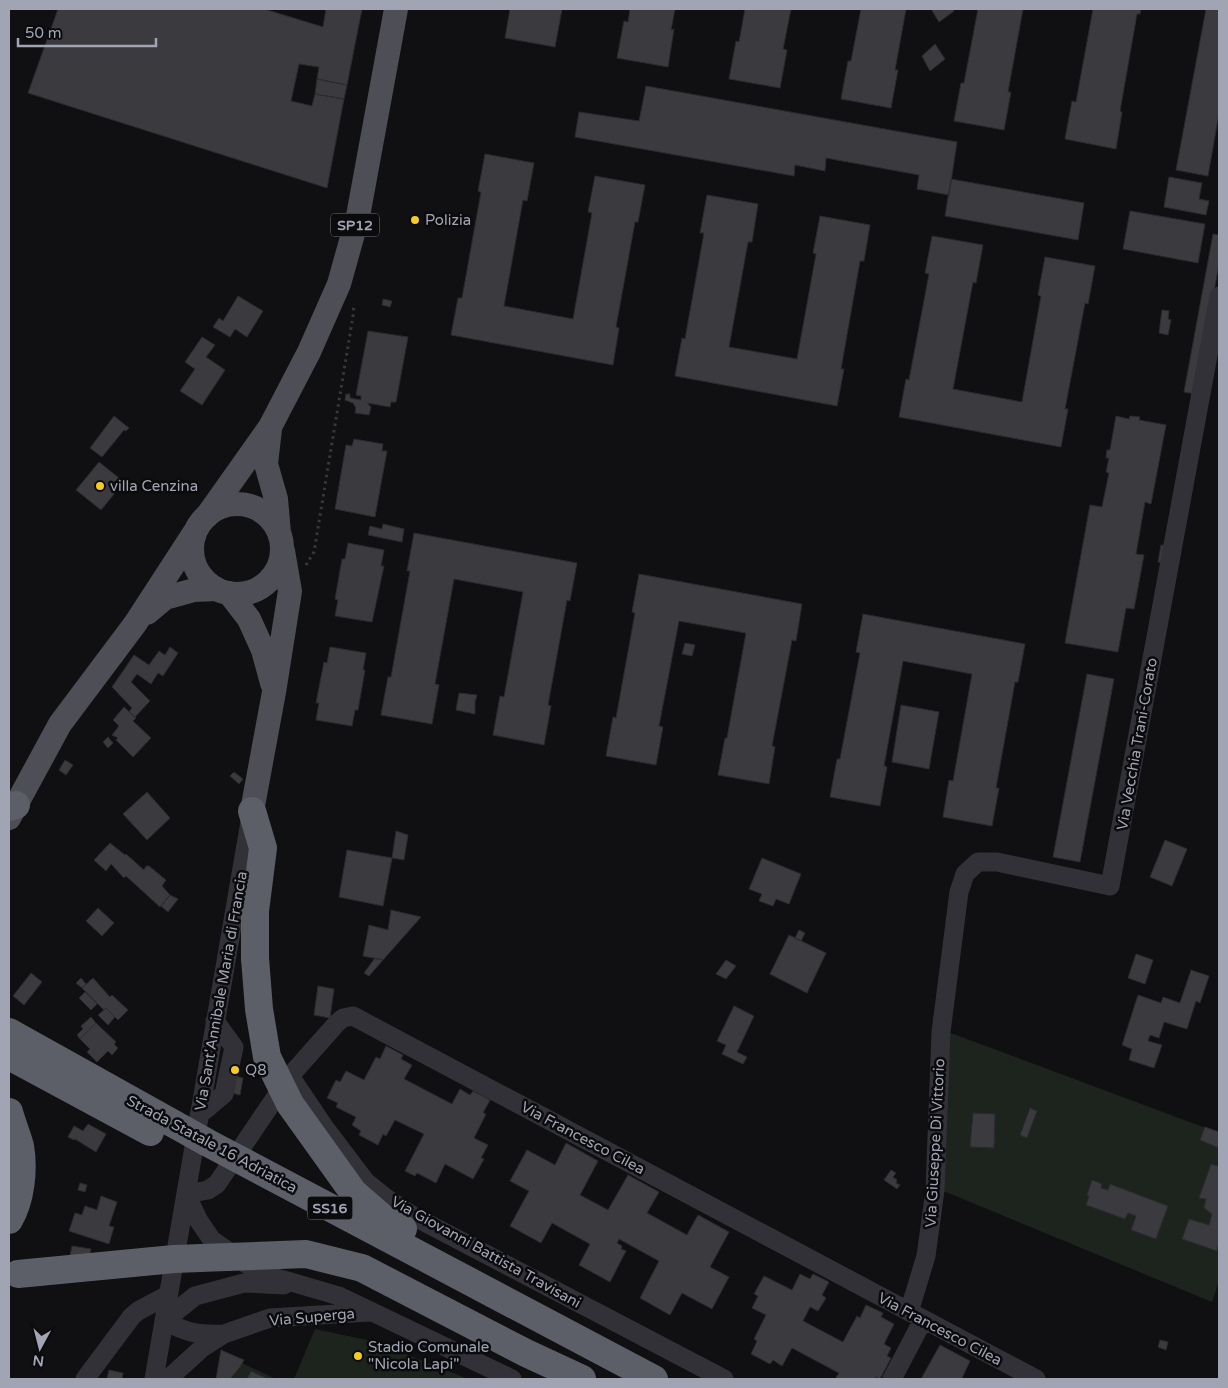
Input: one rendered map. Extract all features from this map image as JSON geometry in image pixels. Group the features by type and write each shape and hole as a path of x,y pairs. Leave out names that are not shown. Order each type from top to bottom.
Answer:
{"highway":[{"name":"SS16","path":"252,811 263,848 255,911 255,958 259,1009 267,1058 290,1104 354,1192 384,1219 613,1337 655,1379"},
{"name":"Strada Statale 16 Adriatica","path":"9,1032 208,1143 655,1379"},
{"name":"Strada Statale 16 Adriatica","path":"9,1056 617,1379"},
{"path":"9,1112 20,1147 21,1175 15,1210 9,1220"},
{"path":"13,1276 174,1259 306,1254 362,1268 526,1354 582,1379"}],"main road":[{"name":"SP12","path":"202,522 270,427 309,352 339,284 358,216 396,9"},
{"name":"SP12","path":"270,427 266,464 276,499 281,540"},
{"path":"11,810 60,724 135,624 202,522 219,508 233,504 248,505 261,511 272,520 281,540 290,591 252,811"},
{"path":"202,522 193,541 193,555 197,568 205,580 223,591 249,619 263,650 274,692"},
{"path":"135,624 165,598 194,590 249,592 255,590 267,583 275,573 281,561 281,540"}],"street":[{"name":"Via Vecchia Trani-Corato","path":"941,1032 960,892 965,874 978,862 997,862 1110,886 1219,296"},
{"name":"Via Sant'Annibale Maria di Francia","path":"154,1379 252,811"},
{"name":"Via Francesco Cilea","path":"186,1194 208,1190 218,1184 290,1076 337,1023 343,1018 354,1016 1036,1379"},
{"name":"Via Giuseppe Di Vittorio","path":"892,1379 916,1316 926,1256 935,1190 941,1032"},
{"name":"Via Giovanni Battista Travisani","path":"290,1076 325,1128 366,1182 386,1198 413,1216 724,1379"},
{"name":"Via Superga","path":"186,1194 199,1221 212,1240 248,1265 277,1278 339,1296 512,1379"},
{"name":"Via Superga","path":"224,1334 201,1334 184,1331 164,1321 195,1296 244,1283 303,1286"},
{"path":"85,1379 132,1316 168,1295"},
{"name":"Via Superga","path":"168,1379 202,1348 224,1334 270,1318 371,1312"}],"path":[{"path":"290,591 314,552 353,316 354,298"}],"shaded area":[{"path":"948,1032 1219,1133 1219,1281 1212,1302 941,1190"},
{"name":"Stadio Comunale \"Nicola Lapi\"","path":"315,1329 376,1342 468,1379 294,1379"},
{"path":"220,1353 276,1379 216,1379"}],"building":[{"path":"58,9 264,9 323,27 326,9 362,9 347,85 317,79 319,67 299,64 291,101 312,106 315,94 344,99 327,188 28,93"},
{"path":"510,9 562,9 555,47 505,38"},
{"path":"630,9 675,9 668,67 617,58 624,21 628,22"},
{"path":"745,9 791,9 783,49 787,50 780,88 729,79 736,41 739,42"},
{"path":"861,9 906,9 895,70 898,70 891,108 841,99 848,61 851,61"},
{"path":"931,9 952,9 954,11 939,22"},
{"path":"978,9 1023,9 1008,92 1011,92 1004,130 954,121 961,83 964,83"},
{"path":"1093,9 1141,9 1140,14 1137,14 1120,111 1122,112 1116,149 1065,139 1072,101 1076,102"},
{"path":"1206,9 1219,9 1219,113 1208,176 1176,170"},
{"path":"935,44 945,59 930,71 922,56"},
{"path":"317,79 347,85 344,99 315,94"},
{"path":"646,86 957,142 949,195 917,189 919,175 826,158 825,171 795,165 794,176 575,137 579,112 639,121"},
{"path":"485,154 534,163 527,201 523,200 504,306 573,319 592,213 588,212 595,176 645,185 638,222 635,222 616,327 619,328 613,365 451,335 458,298 462,298 481,192 478,191"},
{"path":"1169,177 1202,183 1199,199 1209,201 1206,215 1164,207"},
{"path":"951,179 1084,203 1078,240 945,216"},
{"path":"707,195 758,204 752,242 748,242 729,347 797,359 816,254 813,253 820,216 870,225 864,261 860,261 841,369 844,369 837,406 675,376 682,338 685,339 704,233 700,233"},
{"path":"1130,211 1205,224 1198,263 1123,249"},
{"path":"1213,234 1219,235 1219,264 1195,394 1184,392"},
{"path":"932,236 983,245 976,283 973,282 953,389 1022,402 1041,296 1038,295 1045,257 1095,266 1088,304 1085,303 1065,409 1068,409 1061,447 899,417 906,379 909,380 929,274 925,273"},
{"path":"238,296 263,311 247,337 235,329 230,337 213,327 219,318 223,321"},
{"path":"383,299 392,301 390,307 382,305"},
{"path":"1162,310 1169,311 1168,319 1171,320 1168,335 1159,333"},
{"path":"368,331 408,337 396,402 391,402 390,407 367,403 371,407 369,415 355,413 356,408 353,403 345,400 346,394 350,394 350,398 361,400 361,396 356,395"},
{"path":"202,337 215,345 206,357 225,370 202,405 180,391 195,369 185,362"},
{"path":"114,416 129,428 126,431 124,430 102,457 90,448"},
{"path":"1116,416 1129,419 1130,416 1140,417 1139,420 1166,425 1151,504 1145,502 1136,554 1144,555 1134,609 1126,608 1118,652 1065,643 1090,505 1102,507 1109,473 1106,472 1109,458 1106,458 1107,450 1110,450"},
{"path":"354,439 383,444 382,451 387,451 375,517 335,509 346,445 352,446"},
{"name":"villa Cenzina","path":"99,462 124,482 101,510 76,490"},
{"path":"383,524 404,529 402,542 368,535 370,526 382,529"},
{"path":"414,533 577,563 570,601 567,600 548,705 551,706 544,745 493,735 500,696 504,697 523,592 454,579 435,684 439,685 432,724 381,715 388,677 391,677 410,571 407,571"},
{"path":"348,543 384,550 381,566 384,566 372,622 335,616 338,600 335,599 342,559 345,559"},
{"path":"1161,545 1168,546 1165,563 1158,562"},
{"path":"639,574 802,604 796,641 792,640 772,746 775,747 769,784 718,775 725,738 727,738 746,633 679,621 659,726 663,727 656,765 606,756 613,717 616,718 635,613 632,612"},
{"path":"863,614 1025,644 1018,682 1015,682 996,788 999,788 992,826 943,817 949,780 953,781 972,674 903,661 884,766 887,767 880,806 830,797 837,759 840,759 860,653 856,652"},
{"path":"685,643 695,645 692,656 682,654"},
{"path":"170,647 178,653 163,676 158,673 151,684 137,674 131,682 150,701 135,717 129,712 132,708 112,687 134,655 149,665 159,651 165,655"},
{"path":"330,647 366,653 358,710 355,710 352,726 316,720 319,703 316,703 324,662 327,663"},
{"path":"1087,674 1114,679 1080,862 1053,857"},
{"path":"459,693 477,695 475,714 456,710"},
{"path":"901,705 939,712 929,769 892,762"},
{"path":"124,707 136,718 133,721 151,738 133,757 116,740 118,738 112,735 119,726 113,720"},
{"path":"108,737 113,743 108,748 103,742"},
{"path":"65,760 73,765 66,775 59,770"},
{"path":"234,772 243,779 239,784 230,776"},
{"path":"147,792 170,818 147,840 123,814"},
{"path":"396,831 408,835 404,860 392,858"},
{"path":"1165,840 1187,849 1172,886 1150,877"},
{"path":"110,843 144,870 146,866 149,866 166,880 162,886 170,895 160,907 126,876 124,878 111,864 106,871 94,860"},
{"path":"347,850 392,858 383,906 339,897"},
{"path":"762,858 801,874 789,904 776,899 773,906 759,901 762,894 749,889"},
{"path":"170,895 178,899 168,912 161,906"},
{"path":"98,908 114,923 102,936 86,921"},
{"path":"391,910 421,917 383,960 363,956 369,925 388,930"},
{"path":"799,930 805,933 801,941 795,938"},
{"path":"789,935 826,953 807,993 770,974"},
{"path":"1136,954 1153,960 1145,984 1128,978"},
{"path":"375,958 383,960 369,976 364,973"},
{"path":"726,960 736,966 726,979 716,974"},
{"path":"1191,970 1209,976 1200,1003 1196,1001 1187,1029 1164,1022 1159,1038 1150,1035 1148,1041 1162,1045 1154,1068 1129,1060 1132,1049 1122,1045 1138,995 1161,1003 1163,997 1180,1003"},
{"path":"31,973 42,982 24,1005 13,996"},
{"path":"81,978 86,984 82,988 76,983"},
{"path":"93,978 110,997 112,995 128,1010 118,1020 106,1008 104,1010 82,988"},
{"path":"318,986 334,989 330,1018 314,1015"},
{"path":"85,992 97,1004 91,1010 79,998"},
{"path":"734,1006 754,1016 737,1052 747,1057 743,1064 722,1054 726,1045 717,1041"},
{"path":"106,1008 115,1017 108,1025 98,1015"},
{"path":"91,1017 96,1023 80,1039 77,1035 83,1029 81,1026"},
{"path":"96,1023 116,1042 114,1044 118,1048 112,1055 108,1051 97,1062 87,1052 90,1049 80,1039"},
{"path":"386,1046 403,1055 401,1059 412,1065 404,1079 452,1104 460,1089 470,1095 473,1091 490,1100 483,1113 486,1114 474,1138 488,1145 481,1158 484,1159 473,1179 445,1164 436,1183 417,1173 415,1176 405,1171 424,1134 395,1120 386,1136 383,1134 378,1145 359,1135 361,1131 352,1125 356,1117 336,1107 338,1103 327,1098 336,1080 340,1082 346,1071 364,1080 376,1057 380,1059"},
{"path":"235,1076 243,1078 240,1095 232,1093"},
{"path":"1030,1108 1037,1111 1027,1138 1020,1135"},
{"path":"973,1113 995,1114 994,1148 970,1147"},
{"path":"88,1124 106,1134 96,1152 75,1139 68,1137 74,1126 83,1131"},
{"path":"1205,1127 1219,1132 1219,1148 1200,1140"},
{"path":"566,1143 598,1161 580,1195 608,1210 628,1175 659,1192 647,1213 687,1235 698,1215 729,1232 710,1267 729,1277 712,1309 682,1293 670,1315 640,1298 659,1261 619,1239 617,1243 622,1246 621,1249 626,1251 610,1282 579,1265 590,1244 552,1223 541,1243 510,1226 529,1191 510,1181 527,1150 555,1165"},
{"path":"1219,1162 1219,1242 1217,1251 1182,1239 1189,1219 1209,1225 1212,1214 1204,1208 1206,1199 1199,1198 1211,1164 1218,1166"},
{"path":"891,1170 896,1173 893,1177 897,1180 896,1183 900,1185 897,1189 884,1180"},
{"path":"1092,1180 1102,1184 1101,1188 1108,1190 1110,1184 1168,1206 1156,1239 1131,1230 1136,1216 1128,1213 1125,1219 1086,1205"},
{"path":"80,1183 87,1185 85,1192 78,1190"},
{"path":"101,1196 117,1202 109,1226 114,1227 109,1244 69,1231 75,1213 82,1215 85,1206 97,1210"},
{"path":"72,1246 91,1249 89,1258 69,1260"},
{"path":"800,1274 810,1279 813,1274 829,1282 822,1295 826,1298 818,1311 810,1307 803,1321 843,1342 857,1316 860,1318 866,1305 883,1313 881,1317 894,1324 884,1344 891,1348 887,1356 891,1358 880,1379 876,1377 875,1379 835,1379 839,1373 792,1348 782,1366 773,1360 770,1364 751,1354 757,1341 754,1339 766,1315 752,1308 758,1296 754,1294 764,1276 792,1290"},
{"path":"1160,1340 1168,1342 1166,1350 1158,1347"},
{"path":"940,1345 970,1361 962,1378 964,1379 921,1379"},
{"path":"221,1350 244,1360 230,1379 216,1379"},
{"path":"109,1370 123,1373 122,1379 107,1379"},
{"path":"251,1371 268,1379 247,1379"}],"place":[{"name":"Polizia","path":"415,220"},
{"name":"villa Cenzina","path":"100,486"},
{"name":"Q8","path":"235,1070"},
{"name":"Stadio Comunale \"Nicola Lapi\"","path":"358,1356"}]}
